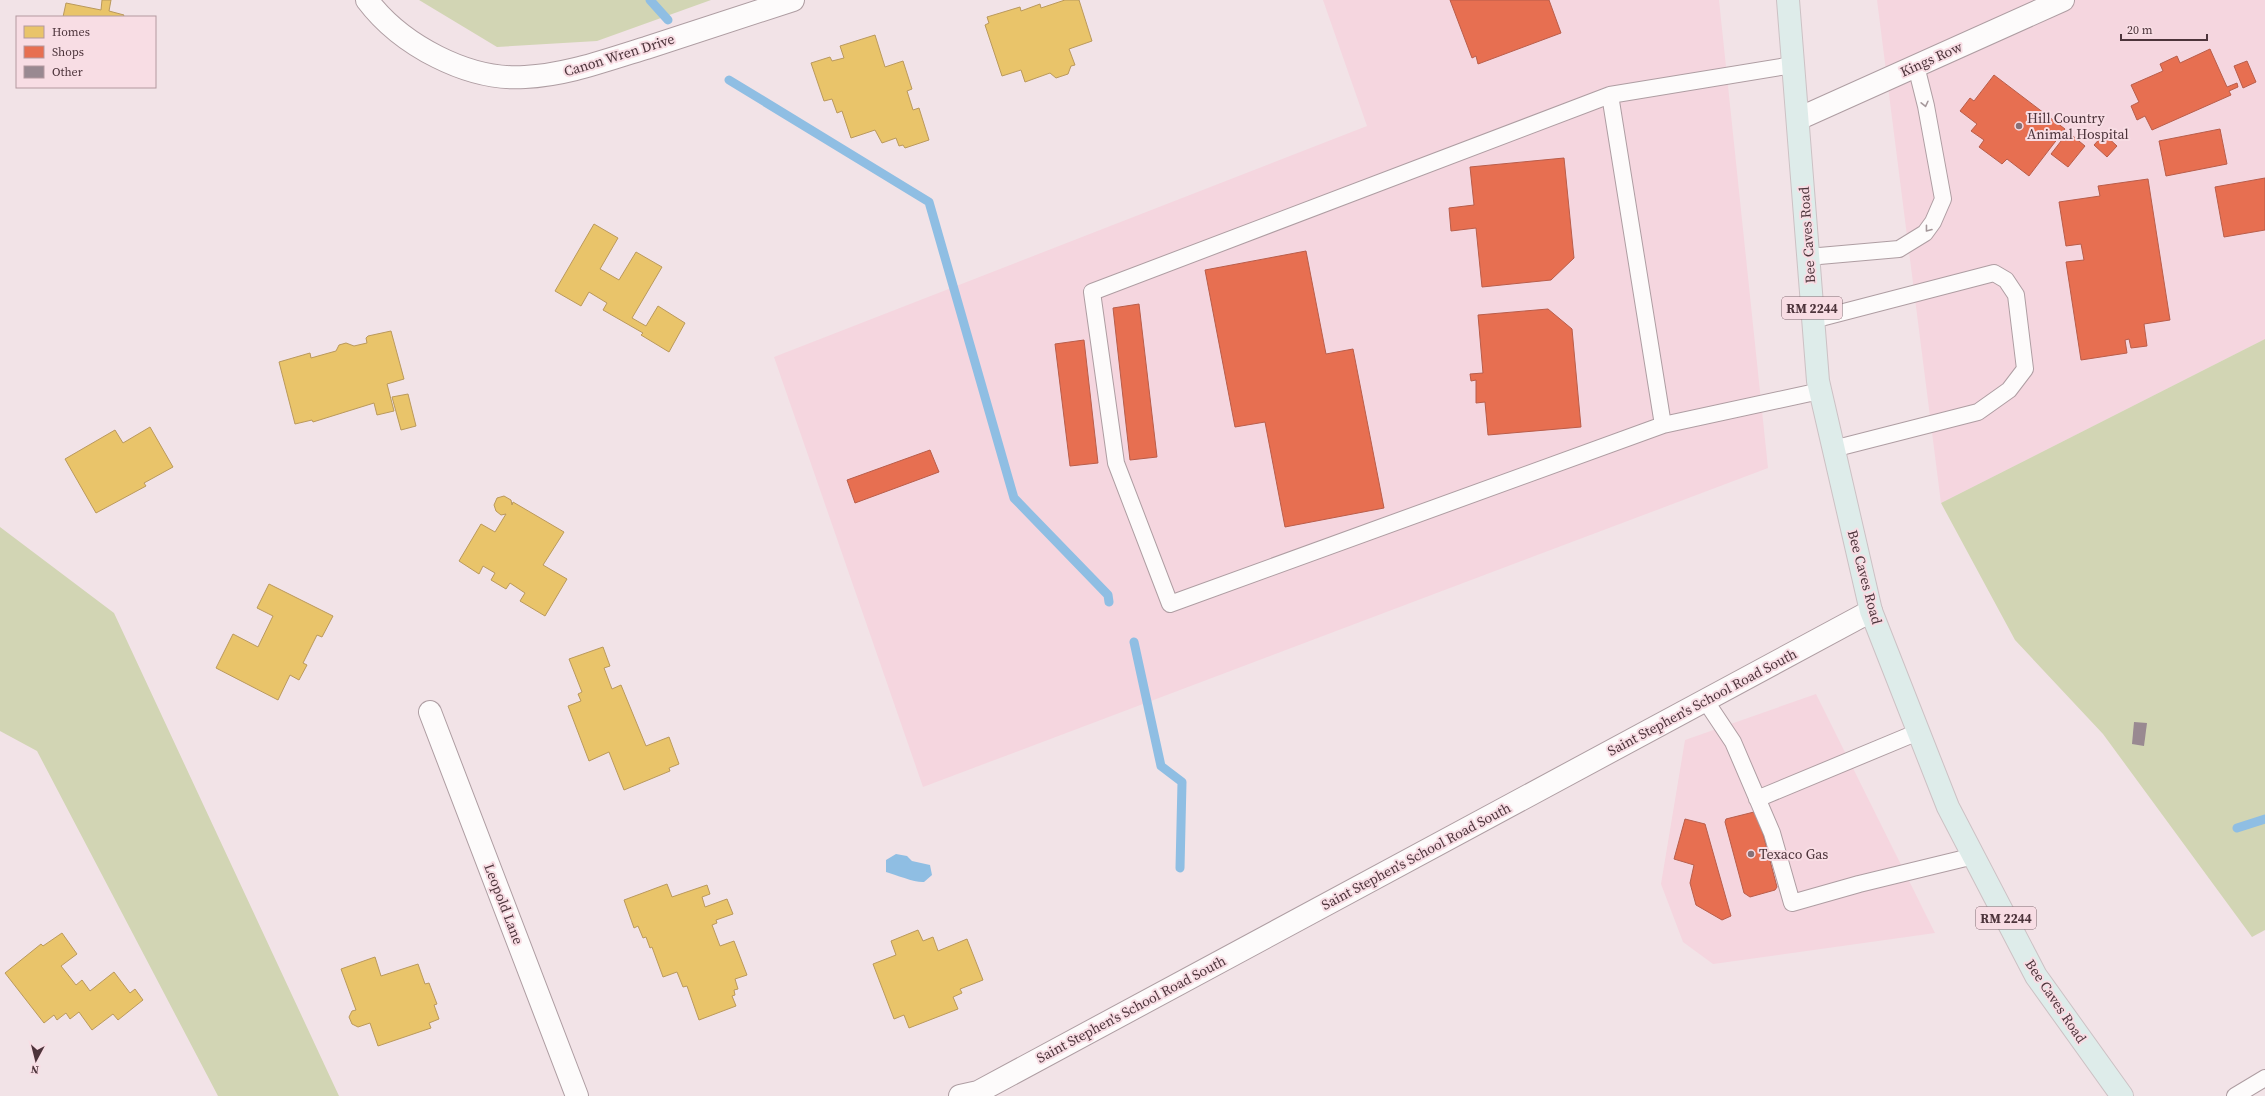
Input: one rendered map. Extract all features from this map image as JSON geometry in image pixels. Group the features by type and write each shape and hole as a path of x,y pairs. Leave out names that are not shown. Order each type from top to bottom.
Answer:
{"main road":[{"name":"Bee Caves Road","path":"1788,0 1820,391 1871,611 1948,807 2036,976 2122,1096"}],"street":[{"name":"Canon Wren Drive","path":"367,0 381,18 412,43 446,61 487,74 524,78 572,72 793,0"},
{"name":"Kings Row","path":"1798,119 2063,0"},
{"name":"Saint Stephen's School Road South","path":"973,1095 1871,611"},
{"name":"Leopold Lane","path":"430,712 577,1096"}],"lane":[{"path":"1793,65 1610,95 1092,292 1116,463 1170,604 1663,425 1820,391"},
{"path":"1808,257 1899,249 1925,233 1933,222 1943,199 1926,106 1916,66"},
{"path":"1610,95 1663,425"},
{"path":"1813,320 1994,273 2006,280 2016,295 2025,369 2009,390 1978,412 1833,449"},
{"path":"1705,700 1733,742 1772,833 1792,903 1859,884 1974,856"},
{"path":"1757,799 1918,732"},
{"path":"2235,1096 2265,1078"}],"shaded area":[{"path":"1323,0 1719,0 1768,468 923,787 774,357 1367,126"},
{"path":"1877,0 2265,0 2265,339 1941,503"},
{"path":"1816,694 1935,933 1713,964 1683,942 1661,884 1685,740"}],"green space":[{"path":"419,0 711,0 597,41 497,47"},
{"path":"2265,339 2265,930 2252,937 2103,734 2015,640 1941,503"},
{"path":"0,527 114,613 339,1096 218,1096 37,751 0,731"}],"water":[{"path":"896,854 907,856 912,861 930,865 932,875 924,882 920,882 886,872 886,860"}],"building: Homes":[{"path":"102,0 111,0 109,11 124,15 63,16 66,3 101,10"},
{"path":"1065,0 1079,0 1092,41 1069,49 1075,65 1071,66 1068,74 1056,78 1050,73 1025,82 1021,70 1002,76 985,25 989,23 987,17 1020,7 1021,11 1040,4 1041,8"},
{"path":"875,35 885,67 903,61 912,89 907,91 913,110 919,108 929,140 905,148 903,145 899,146 896,138 882,143 875,130 851,138 842,111 837,113 832,99 824,101 811,63 830,57 832,61 844,58 840,46"},
{"path":"594,224 618,238 600,269 619,280 636,252 662,267 632,318 646,326 658,306 685,323 669,352 641,335 643,333 603,310 607,303 589,292 581,306 555,291"},
{"path":"391,331 404,379 387,384 394,411 377,415 374,403 313,422 312,420 295,424 279,362 310,353 311,358 336,351 339,345 346,343 354,346 367,343 366,338 368,336"},
{"path":"408,394 416,426 401,430 392,397"},
{"path":"150,427 173,467 144,483 146,486 96,513 65,459 115,430 123,443"},
{"path":"504,496 511,500 512,505 513,502 564,532 543,565 567,579 545,616 520,601 525,593 510,583 506,589 491,580 495,573 483,566 479,574 459,561 481,524 495,532 506,514 501,515 496,511 494,505 497,498"},
{"path":"269,584 333,616 322,637 317,635 303,663 307,665 299,680 290,675 278,700 216,668 233,634 258,647 273,616 257,608"},
{"path":"603,647 610,666 604,668 612,689 621,685 646,746 669,737 679,764 669,768 670,771 624,790 609,752 589,761 568,706 581,701 578,694 582,692 569,659"},
{"path":"667,884 672,897 707,885 710,894 702,897 705,907 727,899 733,914 716,920 717,923 712,925 720,946 734,941 747,975 735,979 738,989 734,990 735,995 732,996 736,1006 699,1020 687,986 683,987 677,972 663,977 652,947 650,948 646,937 643,938 638,926 634,928 624,900"},
{"path":"918,930 923,941 933,937 938,951 967,939 983,980 960,989 962,993 953,997 958,1009 909,1028 904,1015 894,1019 873,964 896,955 891,941"},
{"path":"62,933 77,954 61,966 76,985 82,980 90,991 114,972 130,993 135,989 143,1000 118,1020 113,1014 92,1030 79,1012 70,1019 66,1013 57,1020 54,1015 44,1023 5,973 41,944 43,946"},
{"path":"375,957 381,976 418,964 425,984 429,983 437,1004 434,1005 439,1019 429,1023 431,1028 378,1046 370,1023 358,1027 352,1024 349,1017 352,1011 356,1010 341,969"}],"building: Shops":[{"path":"1450,0 1549,0 1561,33 1478,64 1476,56 1472,58"},
{"path":"2210,49 2227,87 2237,83 2238,87 2229,91 2231,95 2152,130 2145,116 2137,120 2131,106 2139,102 2131,85 2163,71 2160,64 2177,56 2180,63"},
{"path":"2247,61 2256,82 2243,88 2234,66"},
{"name":"Hill Country Animal Hospital","path":"1994,75 2065,129 2029,176 2007,159 2002,164 1979,147 1984,140 1971,131 1977,124 1960,111 1970,98 1974,101"},
{"path":"2220,129 2227,164 2166,176 2159,141"},
{"path":"2068,132 2085,146 2068,167 2051,154"},
{"path":"2104,134 2117,146 2107,157 2094,145"},
{"path":"1564,158 1574,258 1551,280 1482,287 1476,228 1451,231 1449,208 1474,205 1470,167"},
{"path":"2265,178 2265,230 2224,237 2215,187"},
{"path":"2148,179 2170,320 2144,324 2147,346 2131,348 2129,339 2125,340 2127,353 2081,360 2066,262 2084,260 2081,244 2066,246 2059,202 2100,196 2098,186"},
{"path":"1306,251 1326,354 1353,349 1384,508 1285,527 1265,422 1235,427 1205,270"},
{"path":"1139,304 1157,457 1130,460 1113,308"},
{"path":"1548,309 1572,329 1581,427 1488,435 1485,402 1476,403 1476,380 1471,381 1470,374 1483,373 1478,315"},
{"path":"1084,340 1098,463 1070,466 1055,344"},
{"path":"930,450 939,472 855,503 847,480"},
{"name":"Texaco Gas","path":"1754,812 1758,815 1777,887 1775,890 1750,897 1744,893 1725,822 1726,819"},
{"path":"1685,819 1705,824 1731,916 1722,920 1696,905 1690,883 1694,865 1674,859"}],"building: Other":[{"path":"2134,722 2147,723 2144,746 2132,744"}],"waterway":[{"path":"650,0 668,20"},
{"path":"729,80 929,202 1014,498 1108,595 1109,602"},
{"path":"1134,642 1161,766 1182,782 1180,868"},
{"path":"2237,828 2265,819"}],"place":[{"name":"Hill Country Animal Hospital","path":"2019,126"},
{"name":"Texaco Gas","path":"1751,854"}]}
